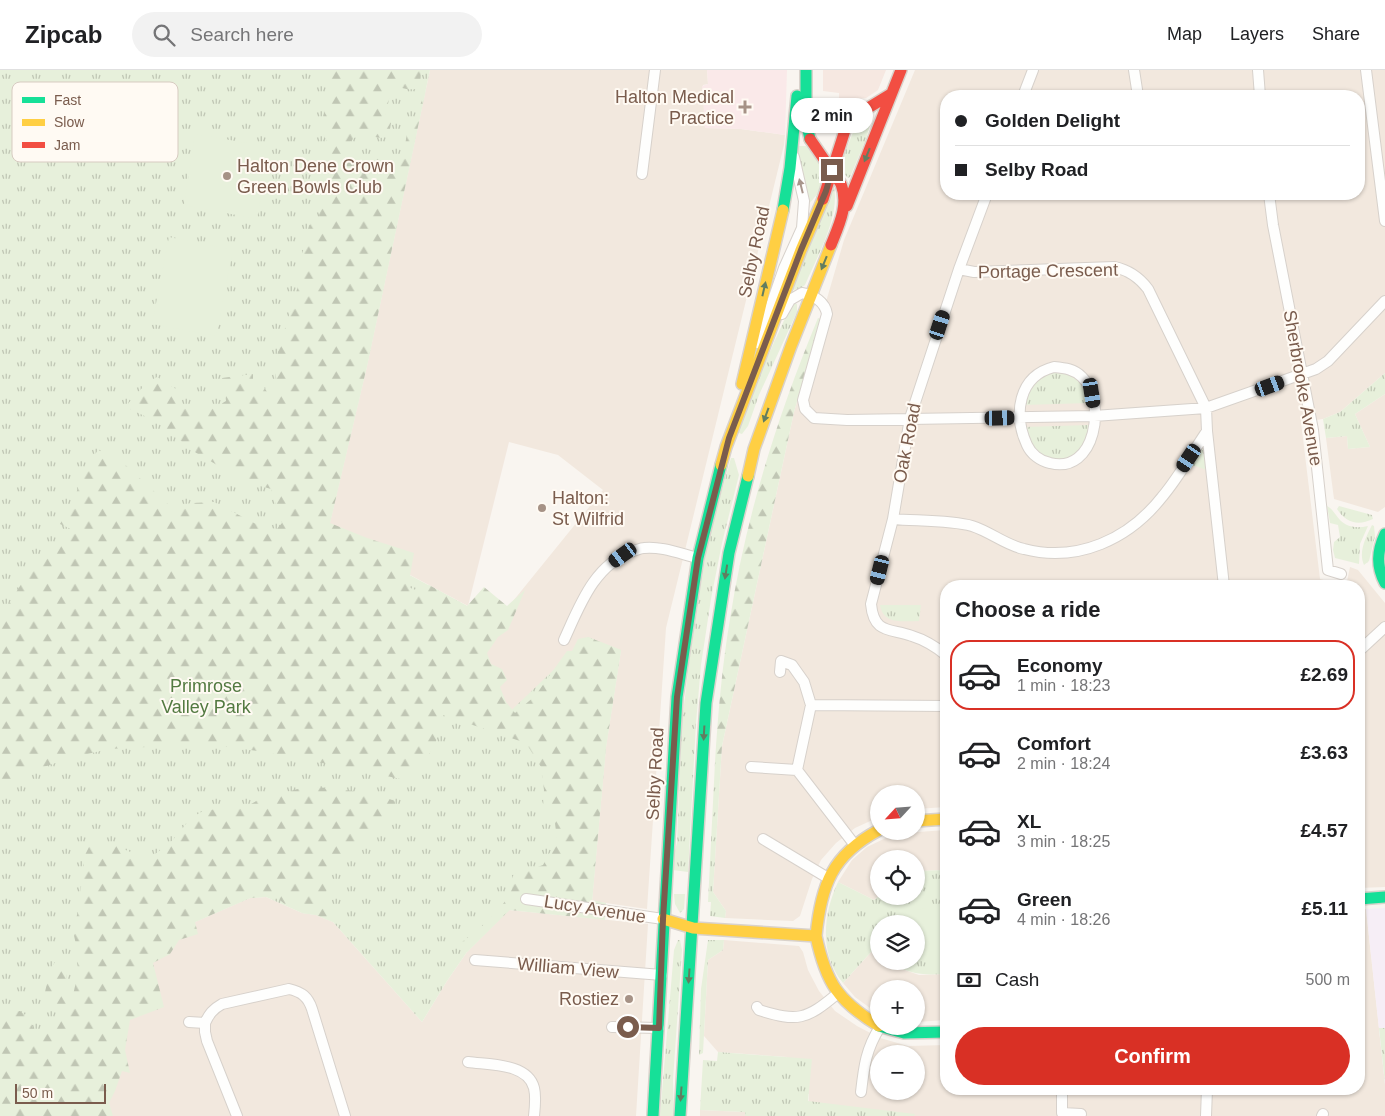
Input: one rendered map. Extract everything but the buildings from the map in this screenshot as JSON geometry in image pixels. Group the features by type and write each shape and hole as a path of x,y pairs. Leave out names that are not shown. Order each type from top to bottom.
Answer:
{"main road":[{"name":"Selby Road","path":"652,1116 659,1028 663,919 677,697 698,558 729,438 778,231 795,137 796,70"},
{"path":"806,70 806,121 811,141 832,170 844,191 842,218"},
{"path":"680,1116 706,703 729,553 754,449 791,346 901,70"},
{"name":"Selby Road","path":"729,438 801,250 826,191 846,127 850,121 891,94"},
{"path":"1385,534 1378,549 1377,563 1385,583"},
{"path":"925,820 940,819"},
{"path":"870,835 854,844 839,860 828,878 817,915 816,936 820,959 837,994 858,1014 870,1021"},
{"path":"1365,899 1385,897"},
{"path":"663,919 693,928 816,936"},
{"path":"925,1032 940,1032"}],"street":[{"path":"642,174 655,70"},
{"path":"1025,90 1033,70"},
{"path":"1134,70 1137,90"},
{"path":"1258,70 1260,90"},
{"path":"1366,70 1385,220"},
{"path":"795,137 811,141"},
{"path":"741,404 758,342 784,268 802,228 804,200 792,151"},
{"path":"802,221 826,191"},
{"name":"Oak Road","path":"940,651 928,643 882,627 872,613 871,604 893,519 910,418 958,269 985,200"},
{"name":"Sherbrooke Avenue","path":"1270,200 1313,430 1328,570 1341,574"},
{"name":"Portage Crescent","path":"958,269 974,272 1114,267 1130,272 1143,282 1206,408 1223,580"},
{"path":"766,341 790,300 802,293 812,295 826,308 827,314 803,400 805,409 814,418 846,420 1094,416 1206,408 1302,375 1328,361 1385,301"},
{"path":"1054,367 1074,371 1082,376 1092,393 1093,432 1086,450 1071,462 1052,464 1035,456 1022,435 1019,417 1024,391 1029,382 1044,370 1054,367"},
{"path":"893,519 971,526 1015,546 1040,552 1066,553 1091,548 1122,534 1152,509 1168,490 1207,431"},
{"path":"564,640 584,595 602,570 623,555 644,548 660,549 698,558"},
{"path":"1365,645 1385,627"},
{"path":"780,672 781,661 792,665 804,682 811,705 797,770 854,844"},
{"path":"811,705 940,706"},
{"path":"751,768 797,770"},
{"path":"763,839 828,878"},
{"name":"Lucy Avenue","path":"526,899 663,919"},
{"name":"William View","path":"475,960 662,975"},
{"path":"237,1116 207,1041 205,1023 214,1009 222,1004 289,989 297,991 310,1001 345,1116"},
{"path":"757,1006 759,1010 783,1017 803,1016 817,1010 837,994"},
{"path":"189,1022 205,1023"},
{"path":"612,1027 659,1028"},
{"path":"861,1092 868,1049 875,1035"},
{"path":"468,1062 517,1069 525,1074 532,1081 535,1090 534,1116"},
{"path":"852,1066 864,1067"},
{"path":"1062,1095 1062,1113 1081,1114"},
{"path":"1206,1116 1207,1095"}],"shaded area":[{"path":"430,70 707,70 708,84 703,85 705,128 741,129 785,135 666,628 647,909 592,901 606,747 621,650 498,723 483,638 603,490 558,455 509,442 468,606 328,531 367,366"},
{"name":"Halton Medical Practice","path":"707,70 787,70 785,135 741,129 705,128 702,86 708,84"},
{"path":"823,70 886,70 878,90 866,98 839,101 839,93 823,91"},
{"path":"915,70 1385,70 1385,373 1340,412 1323,419 1301,422 1320,579 1324,580 940,580 940,807 925,808 925,785 870,785 870,821 855,828 836,843 821,860 812,879 800,916 793,921 725,918 726,911 713,892 722,746 794,412 844,240"},
{"path":"1385,394 1385,507 1378,512 1334,499 1326,438 1347,436 1348,449 1370,447 1355,414"},
{"path":"1350,567 1358,570 1385,603 1385,887 1365,888 1365,580 1347,580"},
{"path":"940,830 940,870 925,871 925,850 870,850 870,898 838,882 852,860 867,847 882,840 925,840 925,832"},
{"path":"266,897 302,913 316,915 333,922 422,1022 467,952 509,910 648,924 636,1116 101,1116 140,946 250,898"},
{"path":"1385,908 1385,1084 1366,909"},
{"path":"1366,909 1385,1084 1385,1116 822,1116 808,1111 809,1094 785,1090 787,1057 718,1052 704,1036 708,960 723,950 724,940 799,946 803,952 808,970 819,991 835,1011 870,1033 870,1035 904,1045 870,1045 870,1100 925,1100 925,1046 940,1045 940,1095 1365,1095"},
{"path":"870,953 870,970 905,970 919,975 940,974 940,1020 925,1021 925,980 870,980 870,1008 855,997 843,983"},
{"path":"700,1110 745,1112 745,1116 700,1116"}],"green space":[{"name":"Primrose Valley Park","path":"0,70 430,70 367,366 328,531 482,614 484,720 498,723 588,637 621,650 606,747 592,901 527,893 467,952 422,1022 333,922 316,915 302,913 266,897 250,898 140,946 0,1116"},
{"path":"330,70 421,70 420,88 409,89 392,85 385,118 391,123 389,135 381,138 358,134 348,144 344,153 357,159 366,160 381,157 386,163 398,164 404,153 407,132 418,111 426,89 367,366 330,523 367,538 414,553 408,587 421,592 429,585 467,606 484,587 507,606 525,590 508,630 498,637 487,653 491,664 502,669 507,680 500,687 506,702 515,713 535,696 567,651 572,651 578,639 588,637 621,650 606,747 592,900 606,903 605,920 509,910 467,952 462,942 482,926 502,905 512,889 513,876 520,868 532,869 543,865 557,840 555,823 543,808 544,790 541,767 526,743 443,715 437,723 437,739 430,753 410,778 405,780 258,751 205,744 109,749 70,758 35,770 6,784 0,784 0,618 30,570 50,547 71,529 60,524 77,491 81,475 98,450 120,460 171,507 192,503 214,502 262,527 277,529 282,523 271,489 251,483 229,472 193,451 159,423 126,407 140,390 157,377 176,389 184,407 211,407 226,401 225,391 221,385 222,378 253,374 253,382 262,384 269,395 284,394 283,388 277,383 275,371 278,351 298,286 305,237 311,223 319,220 320,191 329,146 323,133"},
{"path":"873,115 866,139 848,178 839,168 855,127"},
{"name":"Halton Dene Crown Green Bowls Club","path":"195,134 270,147 257,219 184,205"},
{"path":"797,146 806,146 828,175 821,190 807,206 798,160"},
{"path":"834,187 834,211 821,249 805,285 793,290 792,289"},
{"path":"169,237 233,250 216,336 152,324"},
{"path":"797,304 797,312 759,395 748,426 742,434 739,433 752,391 791,305"},
{"path":"818,318 821,319 794,412 722,746 721,762 715,762 725,654 745,542 754,504 777,428"},
{"path":"1055,372 1068,375 1078,381 1085,390 1089,403 1024,405 1026,396 1036,379"},
{"path":"1385,373 1385,394 1355,414 1370,447 1348,449 1347,436 1326,438 1323,419 1340,412"},
{"path":"1089,425 1080,449 1074,455 1060,460 1043,456 1034,450 1028,441 1024,427"},
{"path":"1204,444 1207,470 1195,466 1189,467"},
{"path":"731,458 734,458 739,475 722,543 701,665 688,872 673,870 677,843 682,721 708,539"},
{"path":"1327,506 1346,525 1354,527 1368,526 1360,544 1359,564 1335,558 1334,542 1340,537 1338,525 1330,523"},
{"path":"1339,506 1372,515 1373,519 1357,523 1353,522 1341,514 1337,509"},
{"path":"1372,525 1374,526 1375,536 1369,561 1364,565 1362,550"},
{"path":"880,605 921,605 919,621 889,619 885,616"},
{"path":"715,762 721,762 713,892 726,911 725,918 710,916 711,902 708,902"},
{"path":"308,786 372,793 395,801 396,814 371,831 334,862 326,893 333,922 316,915 302,913 292,902 287,906 275,896 250,898 195,922 198,934 179,940 170,954 153,963 164,1007 130,1020 125,1050 130,1073 122,1071 109,1103 113,1116 0,1116 0,1013 20,1011 28,1017 37,1037 50,1030 55,1023 58,1009 45,992 50,971 57,960 63,961 68,968 67,999 73,995 78,973 77,949 73,931 78,911 85,855 89,847 99,844 117,846 137,855 154,855 172,841 191,818 203,811 251,804 269,794 280,794"},
{"path":"940,870 940,974 916,973 905,970 925,970 925,915 870,915 870,953 843,983 835,972 830,959 826,934 829,907 838,882 870,898 870,905 925,905 925,871"},
{"path":"674,894 685,894 684,909 680,913 675,904"},
{"path":"940,907 940,955 925,956 925,915 897,915 897,911"},
{"path":"678,940 680,940 682,950 673,1080 674,1116 660,1116 674,950"},
{"path":"708,940 724,940 723,950 708,960 703,1053 699,1055 701,989"},
{"path":"1379,1028 1385,1028 1385,1084"},
{"path":"718,1052 812,1059 808,1101 915,1114 914,1116 745,1116 745,1112 700,1110 703,1060 717,1061"}],"traffic: fast":[{"path":"806,70 806,121 810,139"},
{"path":"783,210 790,168 797,96"},
{"path":"653,1116 677,697 698,558 721,465"},
{"path":"680,1116 706,703 729,553 748,476"},
{"path":"1385,534 1380,546 1379,558 1380,571 1385,583"},
{"path":"1365,899 1385,897"},
{"path":"925,1032 940,1032"}],"traffic: slow":[{"path":"721,465 726,447 801,250 823,199"},
{"path":"742,384 783,210"},
{"path":"748,476 754,449 791,346 831,245"},
{"path":"925,820 940,819"},
{"path":"816,936 821,901 832,873 850,850 870,836"},
{"path":"663,919 693,928 816,936 824,966 836,989 853,1008 870,1020"}],"traffic: jam":[{"path":"847,206 901,70"},
{"path":"823,199 846,127 855,116 891,94"},
{"path":"810,139 841,184 843,192 842,215 831,245"}],"place":[{"name":"Halton Medical Practice","path":"745,107"},
{"name":"Halton Dene Crown Green Bowls Club","path":"227,176"},
{"name":"Halton: St Wilfrid","path":"542,508"},
{"name":"Rostiez","path":"629,999"}],"route":[{"path":"628,1027 659,1028 663,919 677,697 698,558 726,446 801,250 826,191 832,170"}]}
